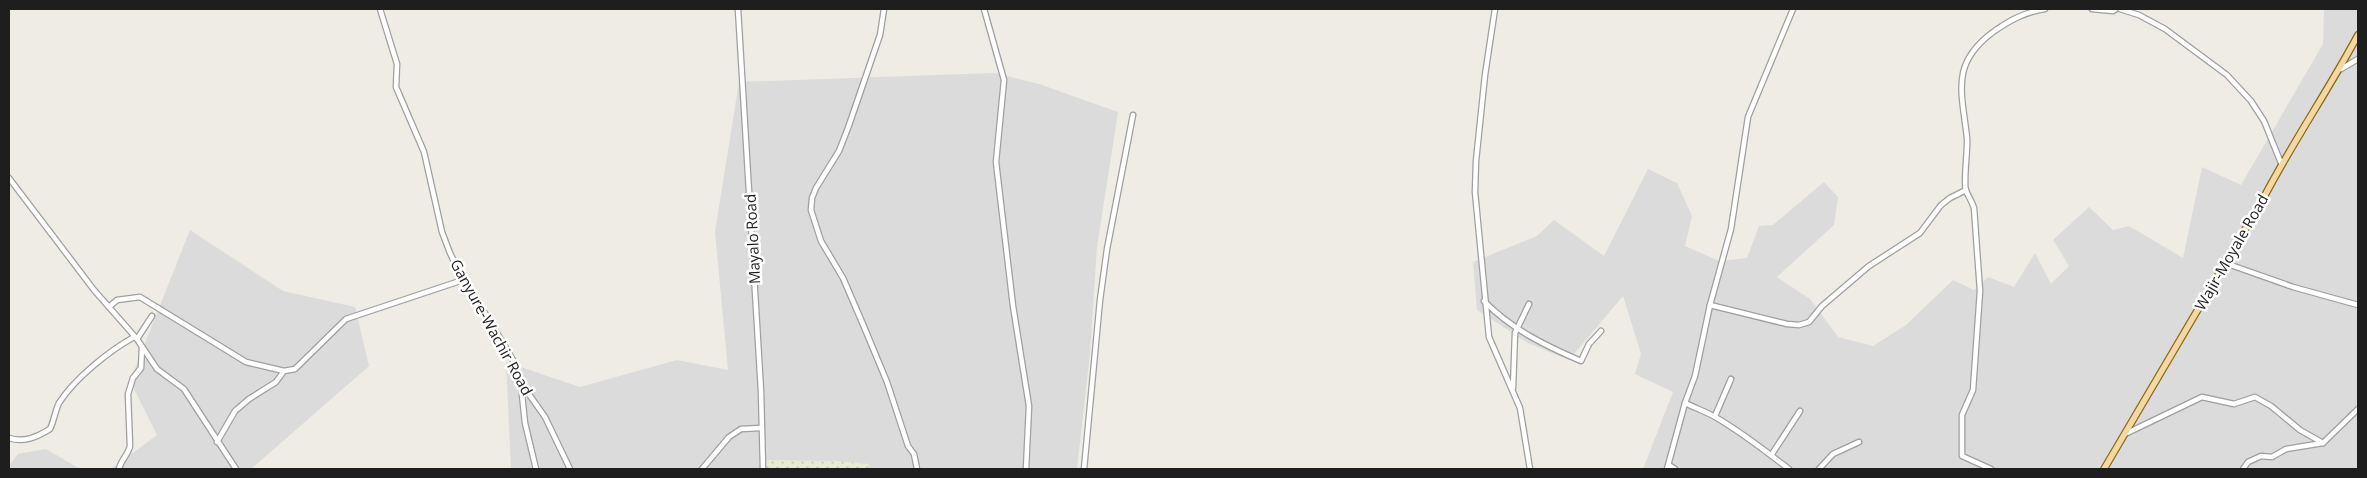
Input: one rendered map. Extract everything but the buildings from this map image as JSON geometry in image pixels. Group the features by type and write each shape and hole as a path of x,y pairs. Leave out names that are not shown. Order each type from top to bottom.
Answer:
{"main road":[{"name":"Wajir-Moyale Road","path":"2104,469 2225,263 2281,163 2341,69 2358,35"}],"street":[{"name":"Ganyure-Wachir Road","path":"380,9 397,64 396,87 424,152 442,232 463,280 514,362 521,383 545,417 570,469"},
{"name":"Mayalo Road","path":"738,9 762,391 763,469"},
{"path":"884,9 880,35 848,128 839,151 812,198 811,210 821,241 843,278 887,382 908,446 914,454 917,469"},
{"path":"984,9 1004,80 996,162 1012,296 1029,406 1026,469"},
{"path":"1495,9 1485,75 1475,179 1484,301 1489,337 1520,408 1530,469"},
{"path":"1675,469 1668,467 1685,403 1695,376 1710,305 1731,229 1748,117 1793,9"},
{"path":"1991,469 1962,456 1962,415 1973,390 1980,291 1974,208 1971,197 1966,190 1967,139 1961,96 1965,65 1969,54 1979,42 2027,12 2045,9"},
{"path":"2092,9 2113,11 2118,9 2139,15 2165,29 2227,75 2251,101 2264,121 2281,163"},
{"path":"2341,69 2358,59"},
{"path":"1084,469 1106,258 1114,206 1133,115"},
{"path":"9,178 136,338 157,369 184,389 236,469"},
{"path":"1710,305 1787,324 1799,326 1809,322 1822,306 1869,266 1920,232 1941,205 1966,190"},
{"path":"2225,263 2292,287 2358,305"},
{"path":"109,306 117,300 140,297 246,362 284,371 295,369 346,319 463,280"},
{"path":"1484,301 1496,314 1517,328 1551,348 1581,361 1590,344 1601,331"},
{"path":"1513,390 1515,333 1529,304"},
{"path":"9,438 24,440 34,438 50,428 59,404 76,383 99,362 136,338 152,316"},
{"path":"120,469 121,460 128,452 130,446 128,394 133,378 141,368 142,347"},
{"path":"217,442 235,411 249,399 276,382 284,371"},
{"path":"1715,416 1731,379"},
{"path":"521,383 525,423 536,469"},
{"path":"2124,435 2202,397 2234,404 2255,397 2271,406 2300,430 2323,443"},
{"path":"1685,403 1715,416 1753,444 1772,454 1789,469"},
{"path":"2243,469 2248,462 2261,456 2272,457 2286,449 2323,443 2358,409"},
{"path":"1772,454 1800,411"},
{"path":"702,469 729,436 742,429 761,428"},
{"path":"1819,469 1832,454 1859,442"}],"shaded area":[{"path":"2324,9 2358,9 2358,469 1643,469 1673,392 1635,374 1641,354 1623,296 1569,360 1528,343 1477,310 1473,262 1537,236 1554,220 1604,256 1648,169 1677,183 1692,216 1685,246 1719,261 1747,258 1759,226 1773,225 1824,182 1838,197 1834,225 1777,277 1810,299 1838,337 1873,346 1906,325 1953,280 1974,290 1988,277 2014,287 2035,253 2051,284 2069,266 2053,240 2089,207 2113,230 2129,226 2183,258 2202,167 2241,185 2323,44"},
{"path":"994,73 1039,84 1118,112 1097,247 1090,353 1077,469 511,469 506,362 580,387 677,360 728,370 715,232 739,82"},
{"path":"190,230 283,291 355,307 369,366 251,469 111,469 157,435 130,381"},
{"path":"46,449 80,469 9,469 9,466 18,454"}],"green space":[{"path":"761,460 837,461 869,464 870,469 762,469"}]}
